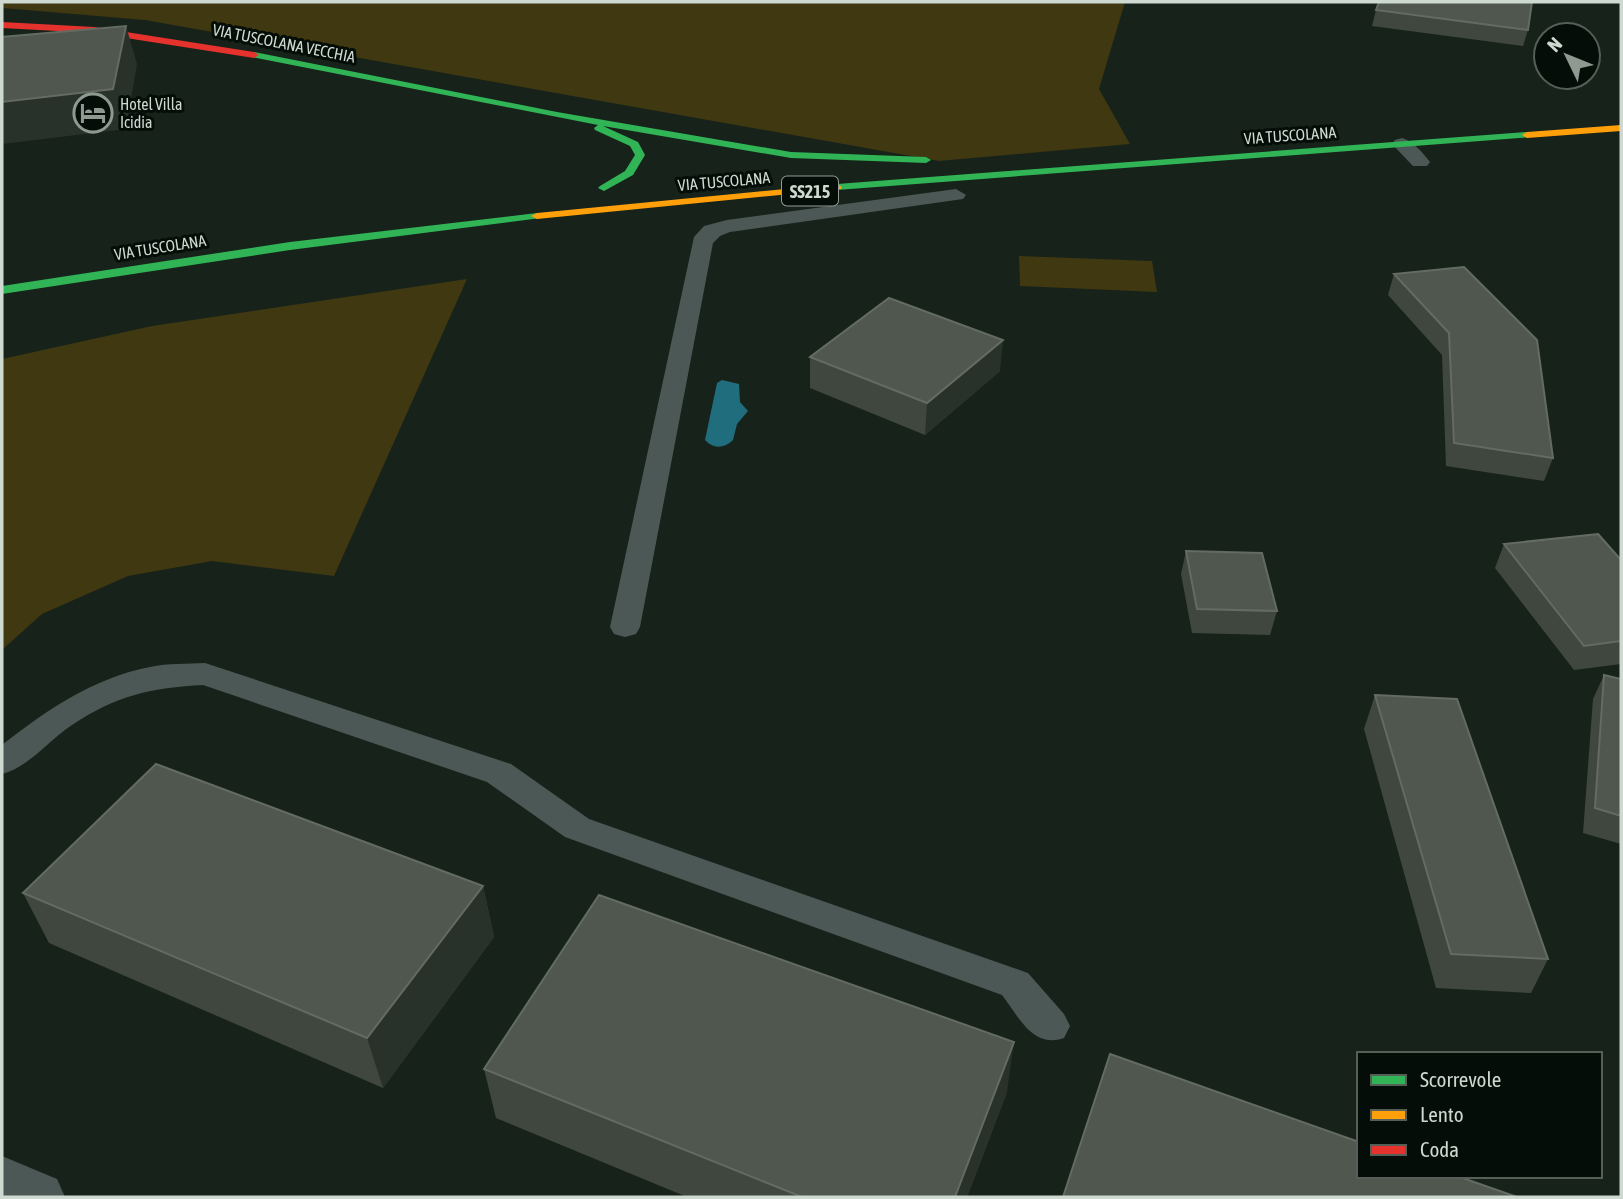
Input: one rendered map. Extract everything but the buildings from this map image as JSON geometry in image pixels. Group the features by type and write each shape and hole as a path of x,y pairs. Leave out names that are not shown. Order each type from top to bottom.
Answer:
{"main road":[{"name":"VIA TUSCOLANA VECCHIA","path":"2,25 86,29 200,44 557,115"},
{"path":"557,115 949,184"},
{"path":"557,115 615,134 638,149 640,155 635,167 598,189 645,184"},
{"name":"VIA TUSCOLANA","path":"2,290 230,254 465,223 1621,128"},
{"name":"VIA TUSCOLANA","path":"793,172 949,184"}],"street":[{"path":"2,1182 37,1197"}],"lane":[{"path":"1402,145 1420,162"},
{"path":"625,627 705,236 727,226 949,184"},
{"path":"2,762 60,717 101,694 152,677 205,674 499,773 577,828 1015,984 1050,1026"}],"shaded area":[{"path":"2,2 1125,2 1099,89 1130,144 939,161 145,20 2,8"},
{"path":"1019,256 1152,261 1157,292 1020,286"},
{"path":"467,279 334,576 212,561 128,576 42,614 2,650 2,359 152,326"}],"water":[{"path":"722,380 739,384 740,402 748,411 737,424 733,440 719,447 705,440 717,383"}],"traffic: fast":[{"path":"254,55 557,115"},
{"path":"557,115 791,155 926,160"},
{"path":"599,128 634,144 640,155 629,173 604,188"},
{"path":"837,187 1527,135"},
{"path":"2,290 290,246 537,216"}],"traffic: slow":[{"path":"1527,135 1621,128"},
{"path":"537,216 837,187"}],"traffic: jam":[{"path":"2,25 94,30 254,55"}],"place":[{"name":"Hotel Villa Icidia","path":"93,113"}]}
